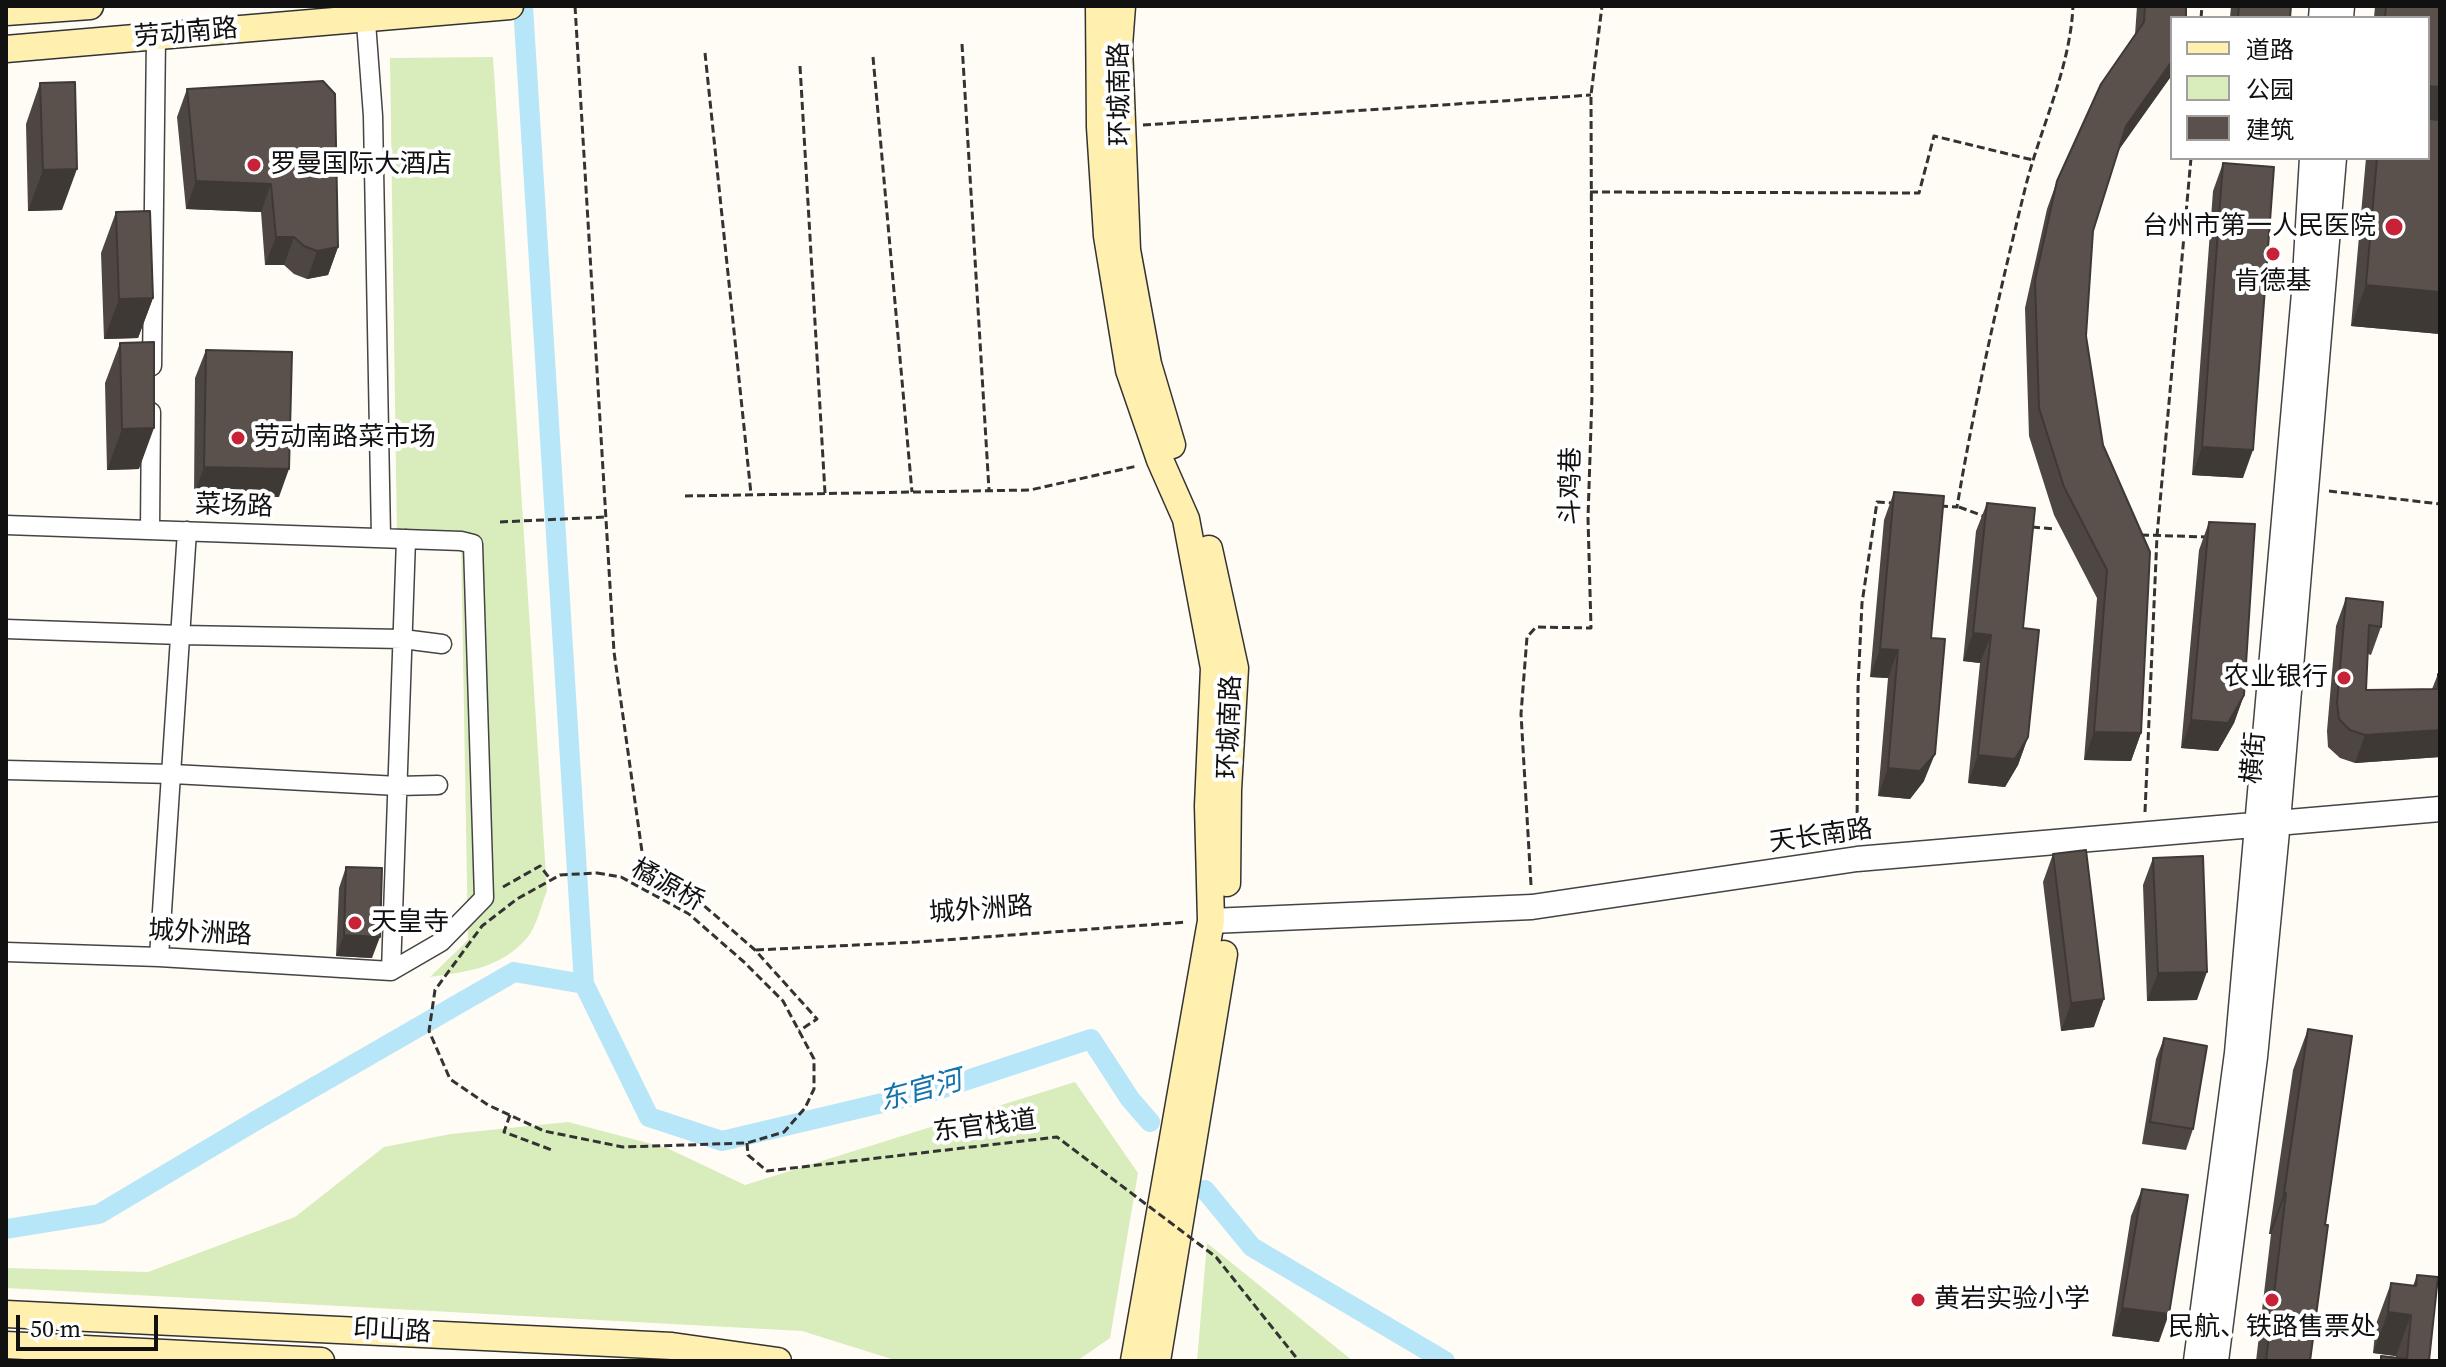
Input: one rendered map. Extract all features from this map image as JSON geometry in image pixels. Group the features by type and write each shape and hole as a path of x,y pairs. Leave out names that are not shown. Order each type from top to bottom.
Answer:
{"main road":[{"path":"6,12 90,6"},
{"name":"劳动南路","path":"6,49 156,37 366,12 510,6"},
{"path":"1099,6 1100,127 1107,236 1129,370 1160,460 1186,519 1214,668 1208,806 1219,922 1134,1361"},
{"name":"环城南路","path":"1122,6 1119,46 1127,250 1148,364 1176,457 1202,518 1235,668 1219,922 1220,982 1157,1361"},
{"name":"印山路","path":"6,1314 672,1346 778,1361"},
{"name":"印山路","path":"6,1345 321,1361"}],"street":[{"path":"366,12 373,116 381,537"},
{"path":"150,530 156,37"},
{"name":"横街","path":"2216,1361 2255,1057 2267,822 2312,160"},
{"name":"横街","path":"2196,1361 2267,822 2305,489 2334,160"},
{"name":"菜场路","path":"6,525 381,537 473,544 484,898"},
{"path":"159,957 187,531"},
{"path":"391,971 406,539"},
{"path":"6,629 403,639 442,644"},
{"path":"6,770 438,785"},
{"name":"天长南路","path":"1219,922 1532,907 1857,859 2440,809"},
{"path":"391,971 441,942 484,898"},
{"name":"城外洲路","path":"6,952 159,957 391,971"}],"path":[{"path":"575,6 614,652 644,866 694,897 755,950 817,1019 799,1031"},
{"name":"斗鸡巷","path":"1532,907 1521,714 1527,637 1536,627 1591,628 1588,518 1592,395 1591,95 1602,6"},
{"path":"1957,507 1967,448 2033,160 2071,39 2073,6"},
{"path":"962,44 989,490"},
{"path":"705,53 751,494"},
{"path":"873,57 912,492"},
{"path":"800,66 825,493"},
{"path":"1121,126 1591,95"},
{"path":"1590,192 1919,193 1934,136 2033,160"},
{"path":"2144,833 2157,536 2191,160"},
{"path":"685,496 1030,490 1160,460"},
{"path":"2305,489 2440,504"},
{"path":"1857,859 1862,603 1877,502 1903,504"},
{"path":"1930,505 1957,507 1985,516"},
{"path":"500,522 606,517"},
{"path":"2027,527 2056,529"},
{"path":"2136,535 2219,538"},
{"path":"484,898 540,866 551,880"},
{"name":"橘源桥","path":"597,873 621,877 689,914 783,1001 799,1031 814,1059 814,1089 805,1108 784,1132 747,1143 623,1147 544,1131 488,1105 450,1079 429,1031 435,990 482,926 517,899 560,875 597,873"},
{"name":"城外洲路","path":"755,950 1219,922"},
{"path":"510,1115 504,1132 552,1150"},
{"name":"东官栈道","path":"747,1143 748,1155 767,1171 1057,1137 1216,1257 1299,1361"}],"green space":[{"path":"493,57 547,891 536,922 517,948 483,967 430,977 468,940 461,541 397,539 390,58"},
{"path":"1075,1082 1138,1173 1110,1338 1077,1361 898,1361 802,1331 6,1288 6,1268 148,1272 295,1217 384,1147 451,1134 568,1122 667,1148 745,1185"},
{"path":"1207,1243 1353,1361 1197,1361"}],"building":[{"path":"2145,6 2186,6 2186,16 2170,16 2170,64 2126,126 2093,231 2086,336 2103,445 2150,552 2141,733 2094,732 2107,570 2064,487 2039,408 2035,280 2057,181 2101,84 2144,22"},
{"path":"2239,6 2291,6 2290,16 2238,16"},
{"path":"2386,6 2440,6 2440,87 2430,86 2430,16 2385,16"},
{"name":"罗曼国际大酒店","path":"323,81 335,94 338,247 317,251 304,246 294,237 276,237 271,184 196,181 187,89"},
{"path":"75,82 77,169 43,170 40,83"},
{"path":"2430,119 2440,120 2440,292 2366,285 2377,160 2430,160"},
{"path":"2223,163 2274,167 2253,450 2202,447"},
{"path":"150,211 153,298 119,299 116,212"},
{"path":"154,342 154,428 122,429 120,343"},
{"name":"劳动南路菜市场","path":"206,350 292,352 289,469 204,467"},
{"path":"1894,492 1944,496 1931,638 1945,639 1935,754 1920,771 1888,768 1898,650 1880,649"},
{"path":"1987,503 2035,508 2023,628 2039,630 2028,737 2015,759 1978,755 1991,635 1973,633"},
{"path":"2209,522 2255,524 2244,695 2228,723 2191,720"},
{"path":"2346,598 2383,602 2381,627 2369,625 2366,690 2438,689 2440,674 2440,730 2365,735 2350,730 2339,719 2337,703"},
{"path":"2086,850 2104,999 2071,1003 2053,854"},
{"path":"2203,856 2207,972 2158,973 2153,858"},
{"path":"346,867 382,868 380,937 344,935"},
{"path":"2308,1029 2352,1036 2325,1225 2328,1225 2310,1361 2266,1361 2284,1193"},
{"path":"2164,1038 2207,1046 2193,1129 2150,1122"},
{"path":"2142,1189 2188,1195 2169,1314 2122,1308"},
{"path":"2417,1275 2438,1277 2429,1361 2381,1361 2381,1356 2407,1359 2411,1315 2388,1312 2391,1283 2416,1286"}],"waterway":[{"path":"523,6 584,984 649,1117 722,1141 937,1090 1091,1039 1130,1099 1150,1122"},
{"path":"6,1229 99,1214 514,972 584,984"},
{"name":"东官河","path":"1205,1190 1252,1247 1445,1361"}],"place":[{"name":"罗曼国际大酒店","path":"254,165"},
{"name":"台州市第一人民医院","path":"2394,227"},
{"name":"肯德基","path":"2273,254"},
{"name":"劳动南路菜市场","path":"238,438"},
{"name":"农业银行","path":"2344,678"},
{"name":"天皇寺","path":"355,923"},
{"name":"黄岩实验小学","path":"1918,1300"},
{"name":"民航、铁路售票处","path":"2272,1300"}]}
